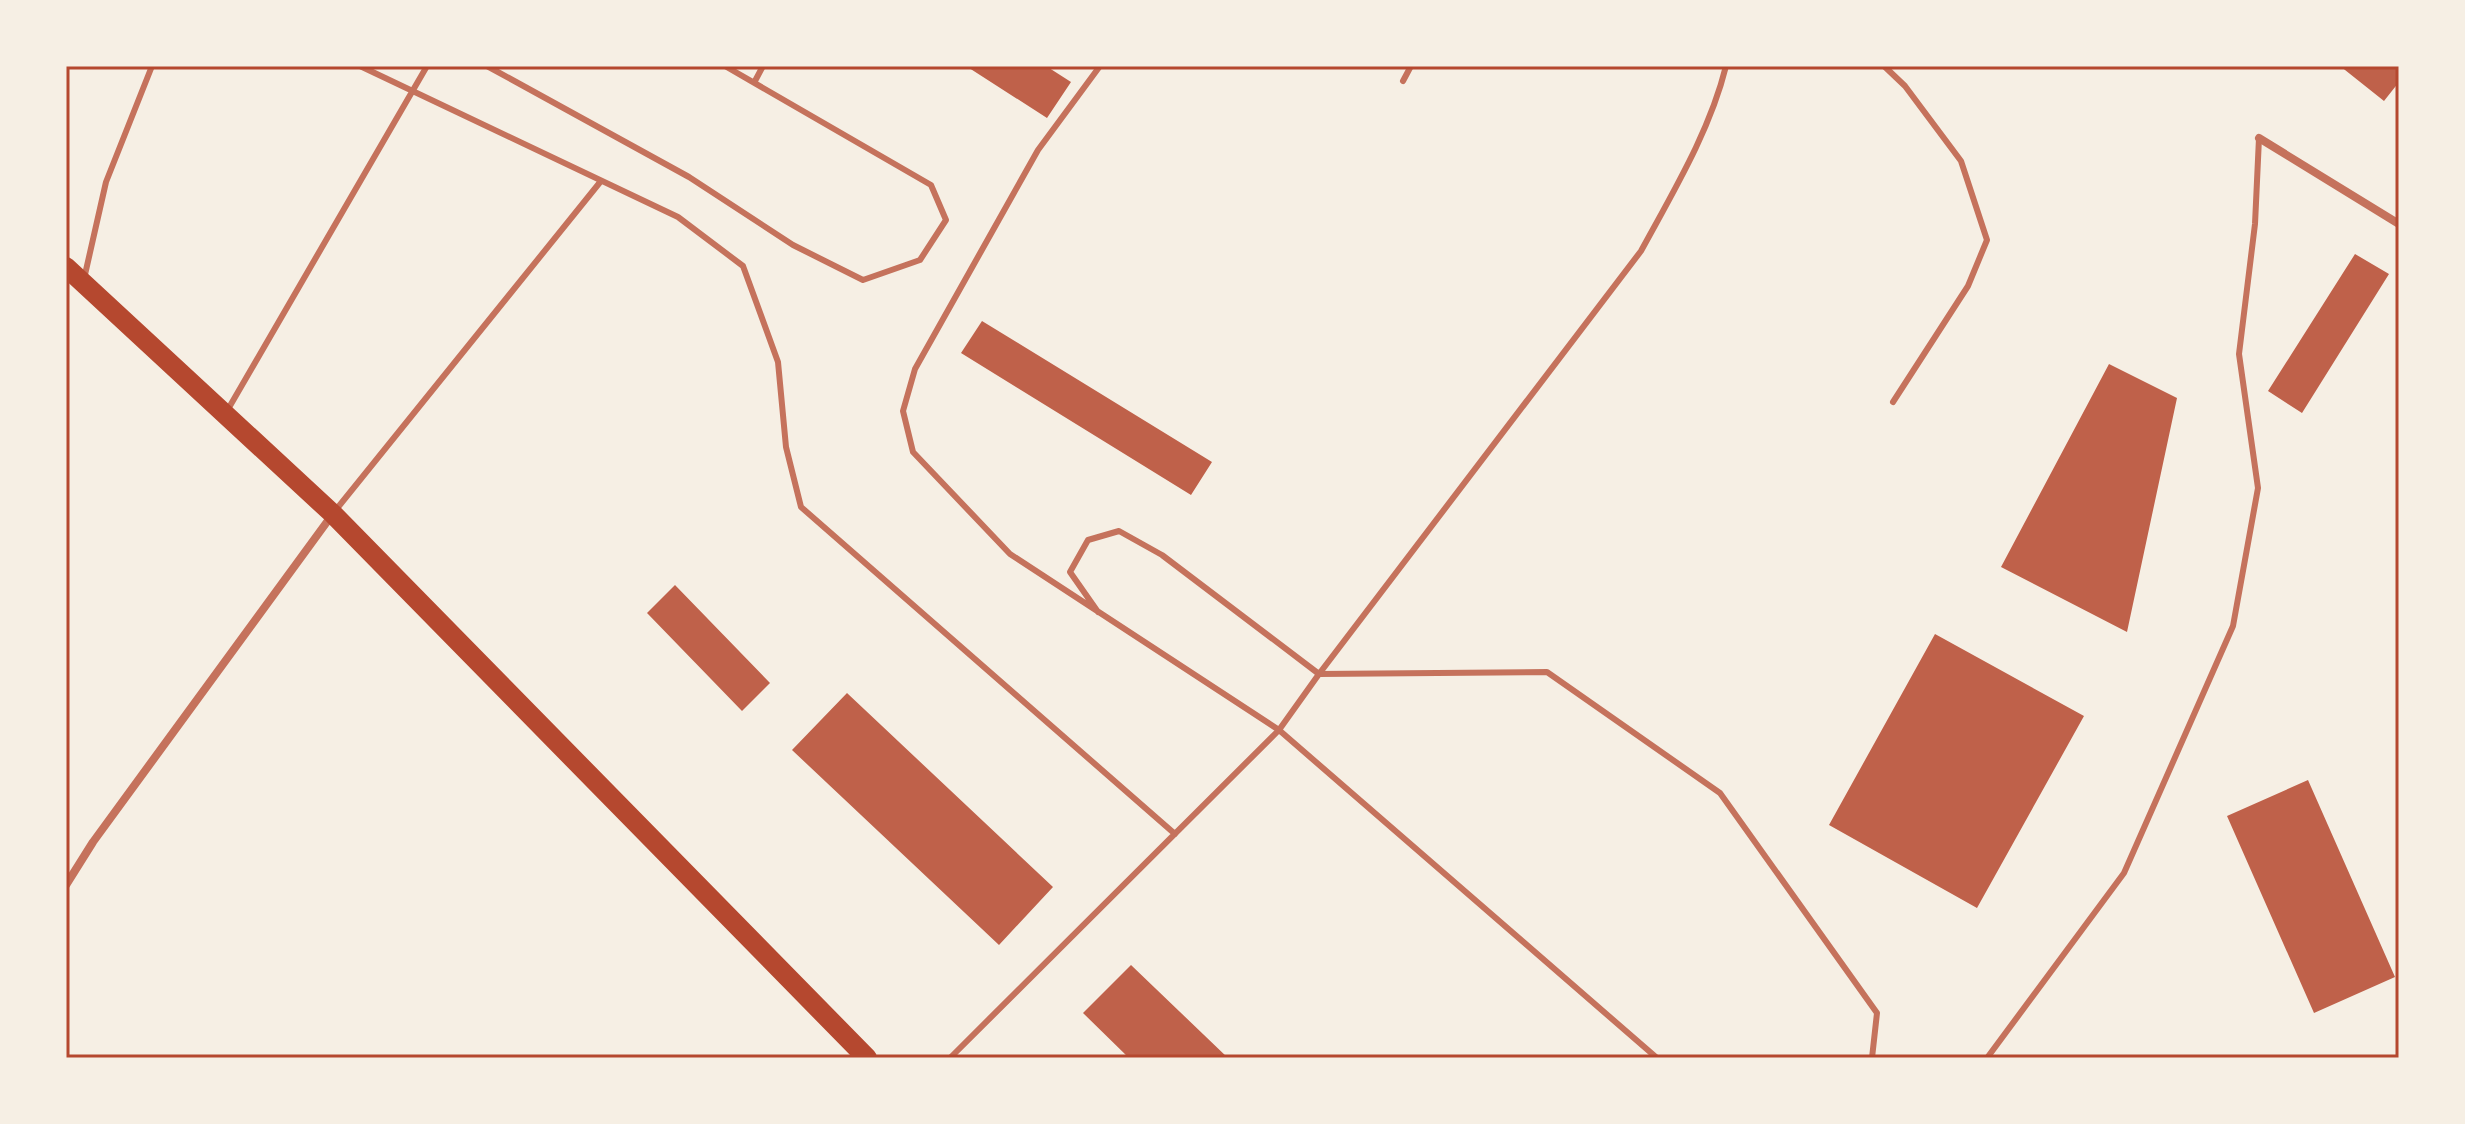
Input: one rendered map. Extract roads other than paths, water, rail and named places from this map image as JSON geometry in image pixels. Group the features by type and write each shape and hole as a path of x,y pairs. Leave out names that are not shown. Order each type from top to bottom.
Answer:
{"main road":[{"path":"66,267 333,514 867,1058"}],"street":[{"path":"2259,138 2399,224"},
{"path":"66,885 93,842 333,514"}],"lane":[{"path":"83,282 106,182 152,66"},
{"path":"360,66 678,217 743,266 778,362 786,447 801,507 1175,834"},
{"path":"225,414 427,66"},
{"path":"487,66 689,177 793,245 863,280 920,260 946,220 931,185 725,66"},
{"path":"755,81 763,66"},
{"path":"1100,66 1031,164 915,369 903,411 913,452 1001,545 1279,730 1657,1058"},
{"path":"1403,81 1411,66"},
{"path":"950,1058 1279,730 1641,251 1682,175 1719,93 1726,66"},
{"path":"1884,66 1905,86 1961,161 1987,240 1968,286 1893,402"},
{"path":"1987,1058 2124,873 2233,626 2258,488 2239,354 2255,224 2259,138"},
{"path":"333,514 601,181"},
{"path":"1098,612 1070,572 1088,540 1119,531 1162,555 1319,674 1547,672 1720,793 1877,1013 1872,1058"}]}
